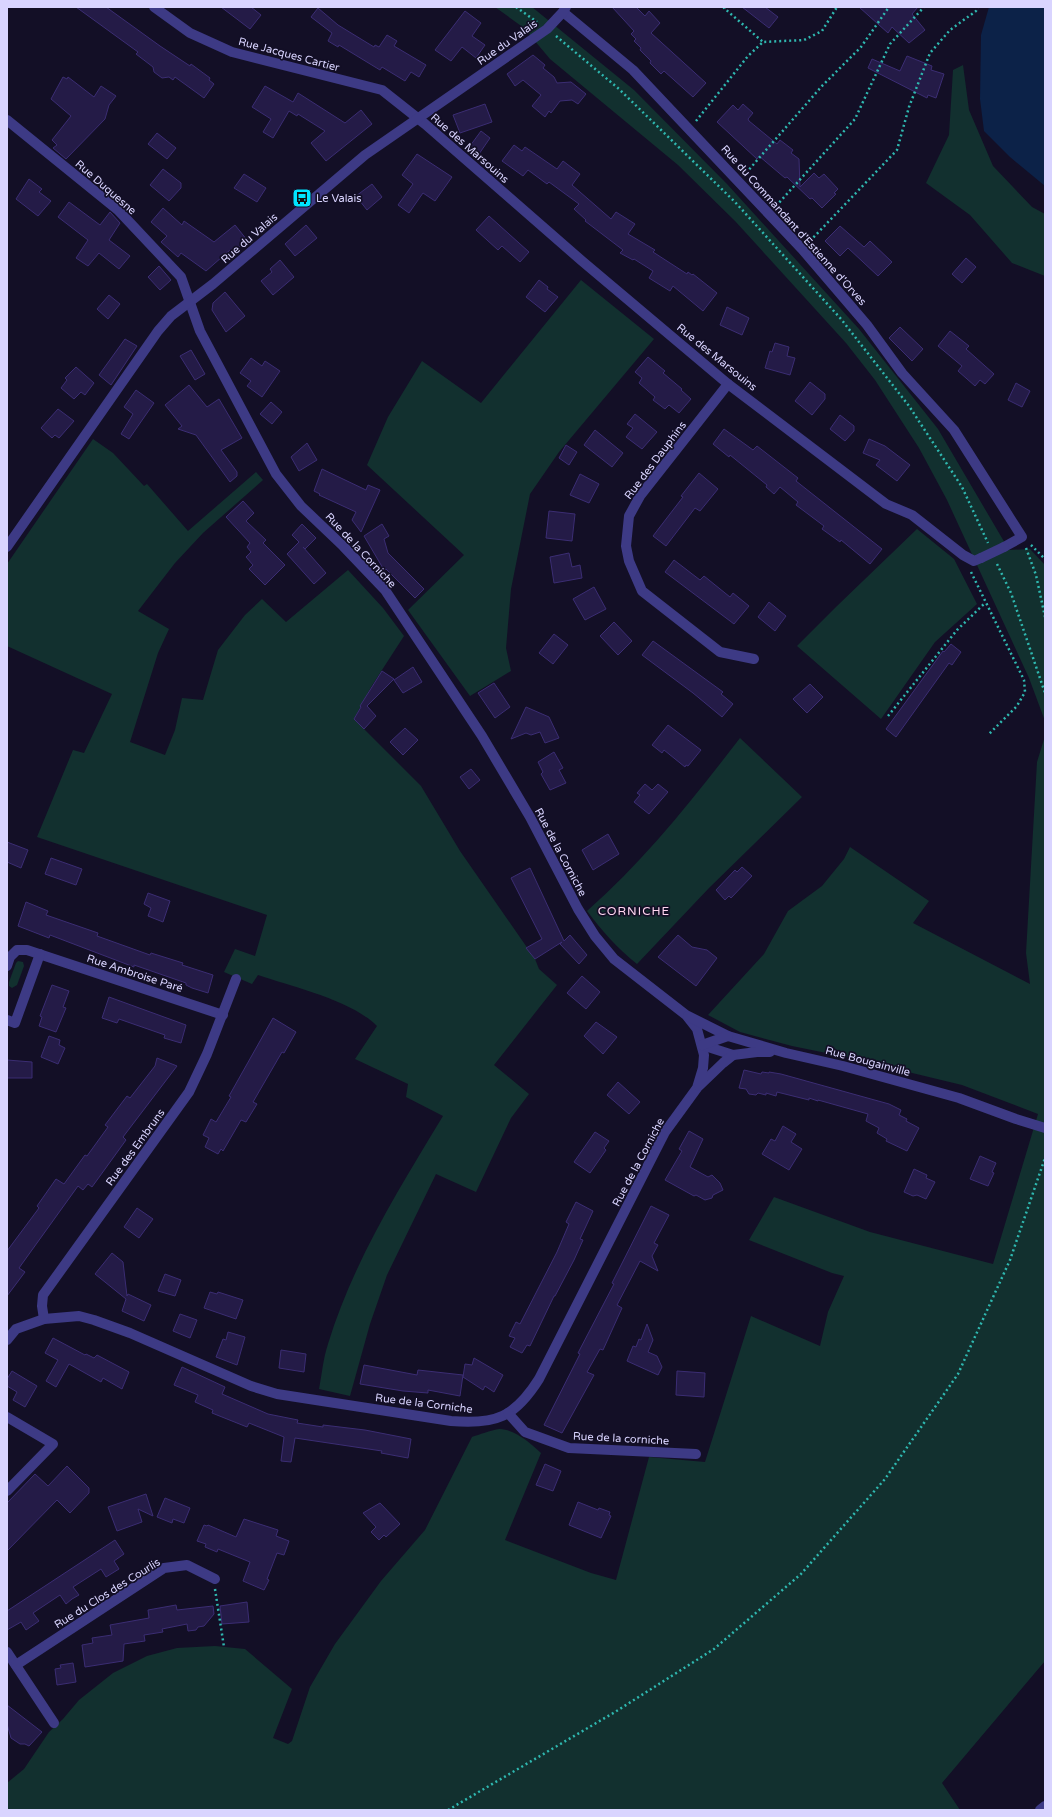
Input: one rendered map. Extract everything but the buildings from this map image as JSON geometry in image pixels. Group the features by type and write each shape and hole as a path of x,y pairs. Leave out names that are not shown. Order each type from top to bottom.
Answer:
{"street":[{"name":"Rue Jacques Cartier","path":"154,7 190,33 232,52 382,90 418,118"},
{"name":"Rue du Valais","path":"7,547 158,331 171,316 213,284 365,155 547,29 565,10"},
{"name":"Rue du Commandant d'Estienne d'Orves","path":"565,10 633,70 802,249 867,325 902,372 954,430 1022,537"},
{"name":"Rue des Marsouins","path":"418,118 582,261 728,384 886,504 912,515 963,555 974,561 1022,537"},
{"name":"Rue Duquesne","path":"7,120 118,210 181,277 190,302"},
{"name":"Rue de la Corniche","path":"7,1340 16,1329 44,1319 79,1316 130,1333 251,1386 277,1394 458,1422 471,1423 490,1421 508,1413 528,1397 539,1379 665,1132 697,1088 703,1068 702,1045 697,1030 686,1015 614,959 596,936 578,908 530,817 482,736 385,590 343,546 301,506 276,474 200,331 190,302"},
{"name":"Rue des Dauphins","path":"728,384 640,496 629,516 626,546 634,575 642,591 720,652 754,659"},
{"name":"Rue Ambroise Paré","path":"7,966 10,957 17,950 27,950 223,1015"},
{"path":"11,1021 40,954"},
{"name":"Rue des Embruns","path":"44,1319 42,1306 44,1295 189,1092 207,1054 236,979"},
{"name":"Rue Bougainville","path":"686,1015 728,1036 786,1053 843,1066 959,1098 1016,1120 1045,1128"},
{"path":"702,1045 728,1036"},
{"path":"702,1045 733,1055 757,1052 786,1053"},
{"path":"697,1088 733,1055"},
{"name":"Rue de la corniche","path":"508,1413 525,1432 569,1448 696,1454"},
{"path":"7,1417 53,1444 7,1491"},
{"name":"Rue du Clos des Courlis","path":"16,1665 164,1568 187,1565 215,1579"},
{"path":"7,1652 54,1723"},
{"path":"1040,1810 1045,1806"}],"path":[{"path":"516,7 547,29 619,89 734,202 841,319 909,406 962,487 988,544"},
{"path":"725,7 724,8 763,42"},
{"path":"690,129 748,56 763,42 804,40 822,31 837,7"},
{"path":"739,181 822,86 861,46 889,7"},
{"path":"769,214 855,119 890,44 924,7"},
{"path":"802,249 897,150 909,107 930,53 950,30 976,11 978,7"},
{"path":"1022,537 1045,559"},
{"path":"1022,537 1036,575 1045,617"},
{"path":"963,555 985,603 1024,680 1026,692 1017,706 989,734"},
{"path":"994,558 1011,593 1045,693"},
{"path":"888,716 957,630 985,603"},
{"path":"448,1810 615,1712 714,1648 801,1574 885,1479 958,1374 1010,1260 1045,1158"},
{"path":"215,1579 215,1592 224,1647"}],"green space":[{"path":"495,7 532,7 634,90 727,184 859,329 938,429 1009,550 1030,549 1045,565 1045,721 1029,678 947,500 919,448 875,380 846,343 735,221 678,165 550,59 524,28"},
{"path":"963,65 969,110 993,166 1032,207 1045,214 1045,276 1012,263 970,215 926,183 949,135 953,70"},
{"path":"581,280 654,339 559,452 530,494 511,589 506,648 511,671 470,696 408,610 464,555 367,465 388,417 422,361 481,403"},
{"path":"93,439 113,453 144,486 147,484 188,531 256,472 263,480 203,533 175,563 138,611 169,629 158,653 130,742 165,755 175,730 182,698 203,700 218,650 245,615 262,599 286,622 348,570 383,608 404,636 371,687 354,719 421,786 460,851 535,959 539,969 557,985 494,1065 529,1094 511,1118 476,1192 436,1174 387,1275 370,1324 350,1396 319,1389 328,1344 350,1284 378,1227 443,1116 406,1097 408,1084 355,1059 377,1026 366,1017 321,995 258,975 252,984 224,972 235,949 255,956 267,915 37,837 73,750 84,753 112,694 7,646 7,564"},
{"path":"917,529 954,559 977,604 935,642 881,719 797,646"},
{"path":"1045,736 1045,1661 942,1783 960,1810 7,1810 7,1783 24,1769 49,1732 63,1719 79,1700 113,1673 147,1656 177,1648 215,1646 245,1649 292,1689 273,1738 288,1744 292,1741 310,1687 335,1644 381,1581 425,1530 472,1437 498,1429 506,1430 517,1434 541,1453 505,1540 591,1573 616,1580 649,1457 705,1462 751,1316 820,1346 828,1312 844,1276 832,1273 749,1240 774,1197 870,1232 993,1264 1038,1114 962,1085 846,1057 792,1046 740,1032 708,1015 764,954 788,911 822,886 844,859 850,847 929,901 913,923 1030,984 1026,953 1037,762"},
{"path":"740,738 802,797 709,888 637,964 610,939 587,911 649,850"},
{"path":"18,961 23,962 24,966 17,985 12,988 9,986 9,982"}],"water":[{"path":"989,7 1045,7 1045,186 1010,157 984,131 980,99 981,35"}],"place":[{"name":"Le Valais","path":"302,198"}],"district":[{"name":"CORNICHE","path":"634,911"}]}
